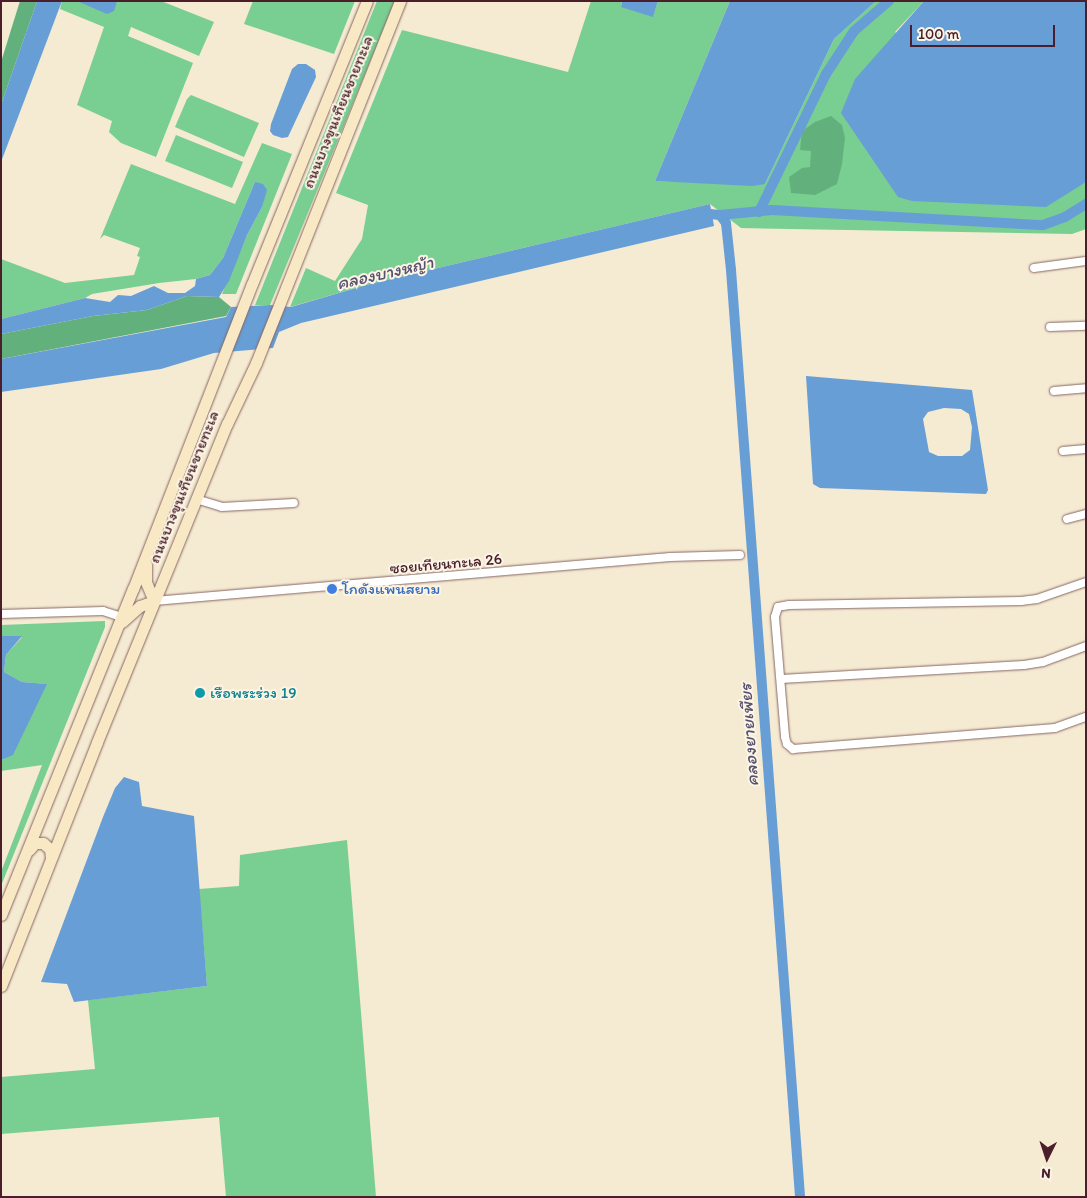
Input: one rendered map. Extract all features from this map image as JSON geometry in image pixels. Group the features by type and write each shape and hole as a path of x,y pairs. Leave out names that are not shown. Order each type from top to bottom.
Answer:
{"main road":[{"name":"ถนนบางขุนเทียนชายทะเล","path":"1,915 119,622 220,362 367,1"},
{"name":"ถนนบางขุนเทียนชายทะเล","path":"1,986 154,601 227,424 256,363 400,1"},
{"path":"119,622 140,606 154,601 145,575 148,548"},
{"path":"27,851 35,843 43,842 50,849 51,858"}],"street":[{"path":"1034,268 1086,261"},
{"path":"1050,328 1086,326"},
{"path":"1054,391 1086,388"},
{"path":"1064,451 1086,448"},
{"path":"196,499 222,507 294,503"},
{"path":"1067,519 1086,514"},
{"name":"ซอยเทียนทะเล 26","path":"154,601 670,557 740,555"},
{"path":"1086,582 1037,599 1021,602 790,605 778,607 775,617 785,737 789,747 793,749 1055,728 1086,717"},
{"path":"1,614 103,611 119,622"},
{"path":"781,679 1024,665 1043,662 1086,646"}],"green space":[{"path":"20,1 37,1 1,105 1,62"},
{"path":"62,1 161,1 214,22 199,56 131,27 128,36 193,63 156,157 121,143 109,132 112,121 77,105 104,27 60,9"},
{"path":"253,1 355,1 334,54 244,24"},
{"path":"377,1 395,1 270,305 255,305"},
{"path":"591,1 622,1 621,6 653,16 658,1 730,1 655,181 765,184 834,39 876,1 924,1 895,32 1066,192 1086,182 1086,229 1072,234 741,228 710,204 370,284 290,307 306,268 335,281 362,239 368,205 336,193 402,30 568,72"},
{"path":"191,95 259,123 244,157 175,127 187,99"},
{"path":"831,116 842,125 845,138 837,184 815,195 791,193 789,177 802,168 810,167 811,151 800,150 802,131 815,122"},
{"path":"176,135 243,162 232,188 165,161"},
{"path":"262,143 292,154 236,294 222,294 247,235 262,207 255,182 223,258 210,275 196,279 92,294 85,298 1,319 1,259 65,283 134,275 140,257 137,256 140,248 104,235 100,239 131,164 235,204"},
{"path":"187,296 219,297 231,307 226,316 1,359 1,334 93,316 147,310"},
{"path":"105,621 105,627 1,886 1,872 42,765 1,771 1,760 13,754 46,684 22,682 4,672 6,655 22,637 1,636 1,625"},
{"path":"347,840 376,1197 226,1197 219,1117 1,1134 1,1077 95,1069 88,1000 207,986 199,889 239,886 240,855"}],"water":[{"path":"37,1 62,1 1,162 1,105"},
{"path":"77,1 117,1 114,11 107,14"},
{"path":"622,1 658,1 653,17 621,7"},
{"path":"730,1 876,1 834,39 765,184 752,186 655,181"},
{"path":"924,1 1086,1 1086,182 1046,207 912,201 898,197 841,113 855,79"},
{"path":"298,64 306,64 315,70 316,77 288,137 282,138 273,135 270,131 271,124 292,69"},
{"path":"255,182 263,184 267,190 262,207 247,235 229,281 219,297 187,296 147,310 93,316 1,334 1,319 85,298 110,302 118,295 131,296 154,286 168,293 185,293 195,286 196,279 210,275 223,258"},
{"path":"710,204 714,226 301,323 279,332 273,348 214,353 161,369 1,392 1,359 226,317 231,307 270,305 291,307 370,284"},
{"path":"806,376 972,390 988,490 986,494 820,488 813,484","holes":["944,408 961,409 969,414 972,427 970,450 962,456 938,456 929,452 923,419 928,412"]},
{"path":"1,636 22,636 6,655 4,672 22,682 47,684 13,755 1,760"},
{"path":"124,777 139,782 142,806 194,816 207,986 74,1002 67,984 41,982 103,817 115,788"}],"waterway":[{"path":"759,212 826,74 854,31 889,1"},
{"path":"720,215 772,210 1043,225 1065,217 1086,204"},
{"name":"คลองยายเพียร","path":"700,216 720,215 726,223 731,270 800,1197"}],"place":[{"name":"โกดังแพนสยาม","path":"332,589"},
{"name":"เรือพระร่วง 19","path":"200,693"}],"water label":[{"name":"คลองบางหญ้า","path":"385,273"}]}
